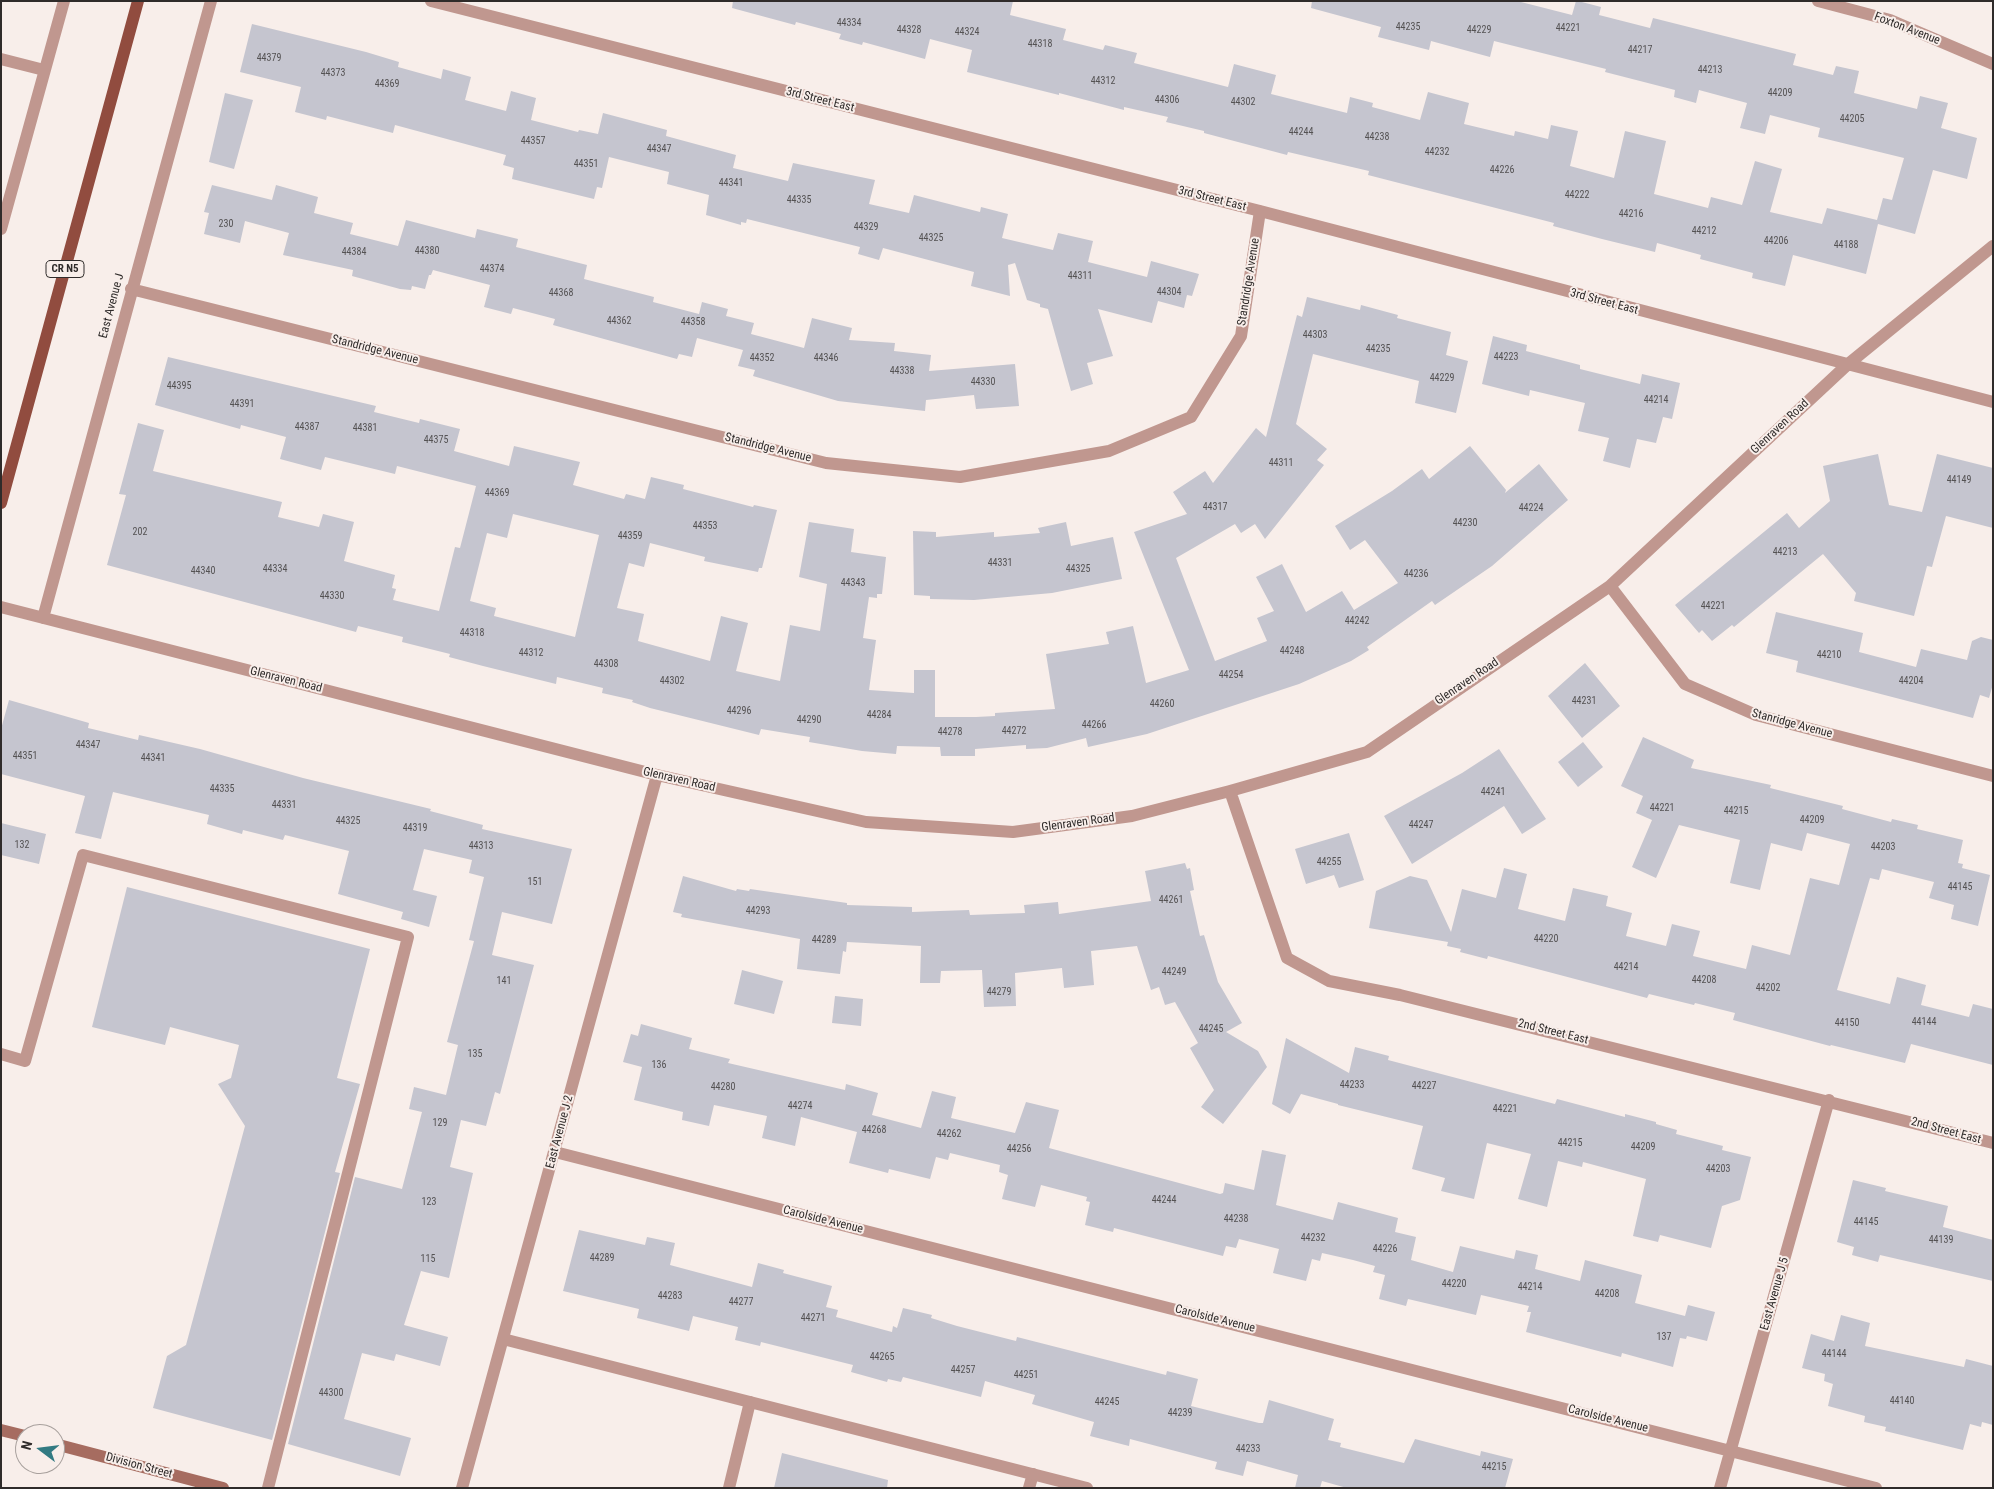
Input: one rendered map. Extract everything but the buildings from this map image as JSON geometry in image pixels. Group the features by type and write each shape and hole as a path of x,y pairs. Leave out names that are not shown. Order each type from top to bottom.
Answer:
{"main road":[{"name":"CR N5","path":"1,504 138,1"},
{"path":"1,1430 15,1434"},
{"name":"Division Street","path":"65,1447 223,1488"}],"street":[{"path":"1,230 64,1"},
{"name":"East Avenue J","path":"43,618 131,289 211,1"},
{"name":"3rd Street East","path":"431,1 1260,211 1993,402"},
{"name":"Foxton Avenue","path":"1818,1 1890,20 1993,64"},
{"path":"1,59 44,70"},
{"name":"Standridge Avenue","path":"131,289 826,462 960,477 1109,451 1191,417 1241,336 1260,211"},
{"name":"Glenraven Road","path":"1,607 656,775 866,822 1013,832 1132,816 1230,791 1367,752 1610,586 1847,365 1993,246"},
{"name":"Stanridge Avenue","path":"1610,586 1685,684 1756,716 1993,776"},
{"name":"East Avenue J 2","path":"462,1488 555,1152 656,775"},
{"name":"2nd Street East","path":"1230,791 1287,958 1329,981 1400,995 1829,1100 1993,1143"},
{"path":"1,1054 25,1061 83,855 408,936 268,1488"},
{"name":"East Avenue J 5","path":"1720,1488 1829,1100"},
{"name":"Carolside Avenue","path":"555,1152 1876,1488"},
{"path":"502,1340 1086,1488"},
{"path":"729,1488 750,1402"},
{"path":"1029,1488 1033,1474"}]}
